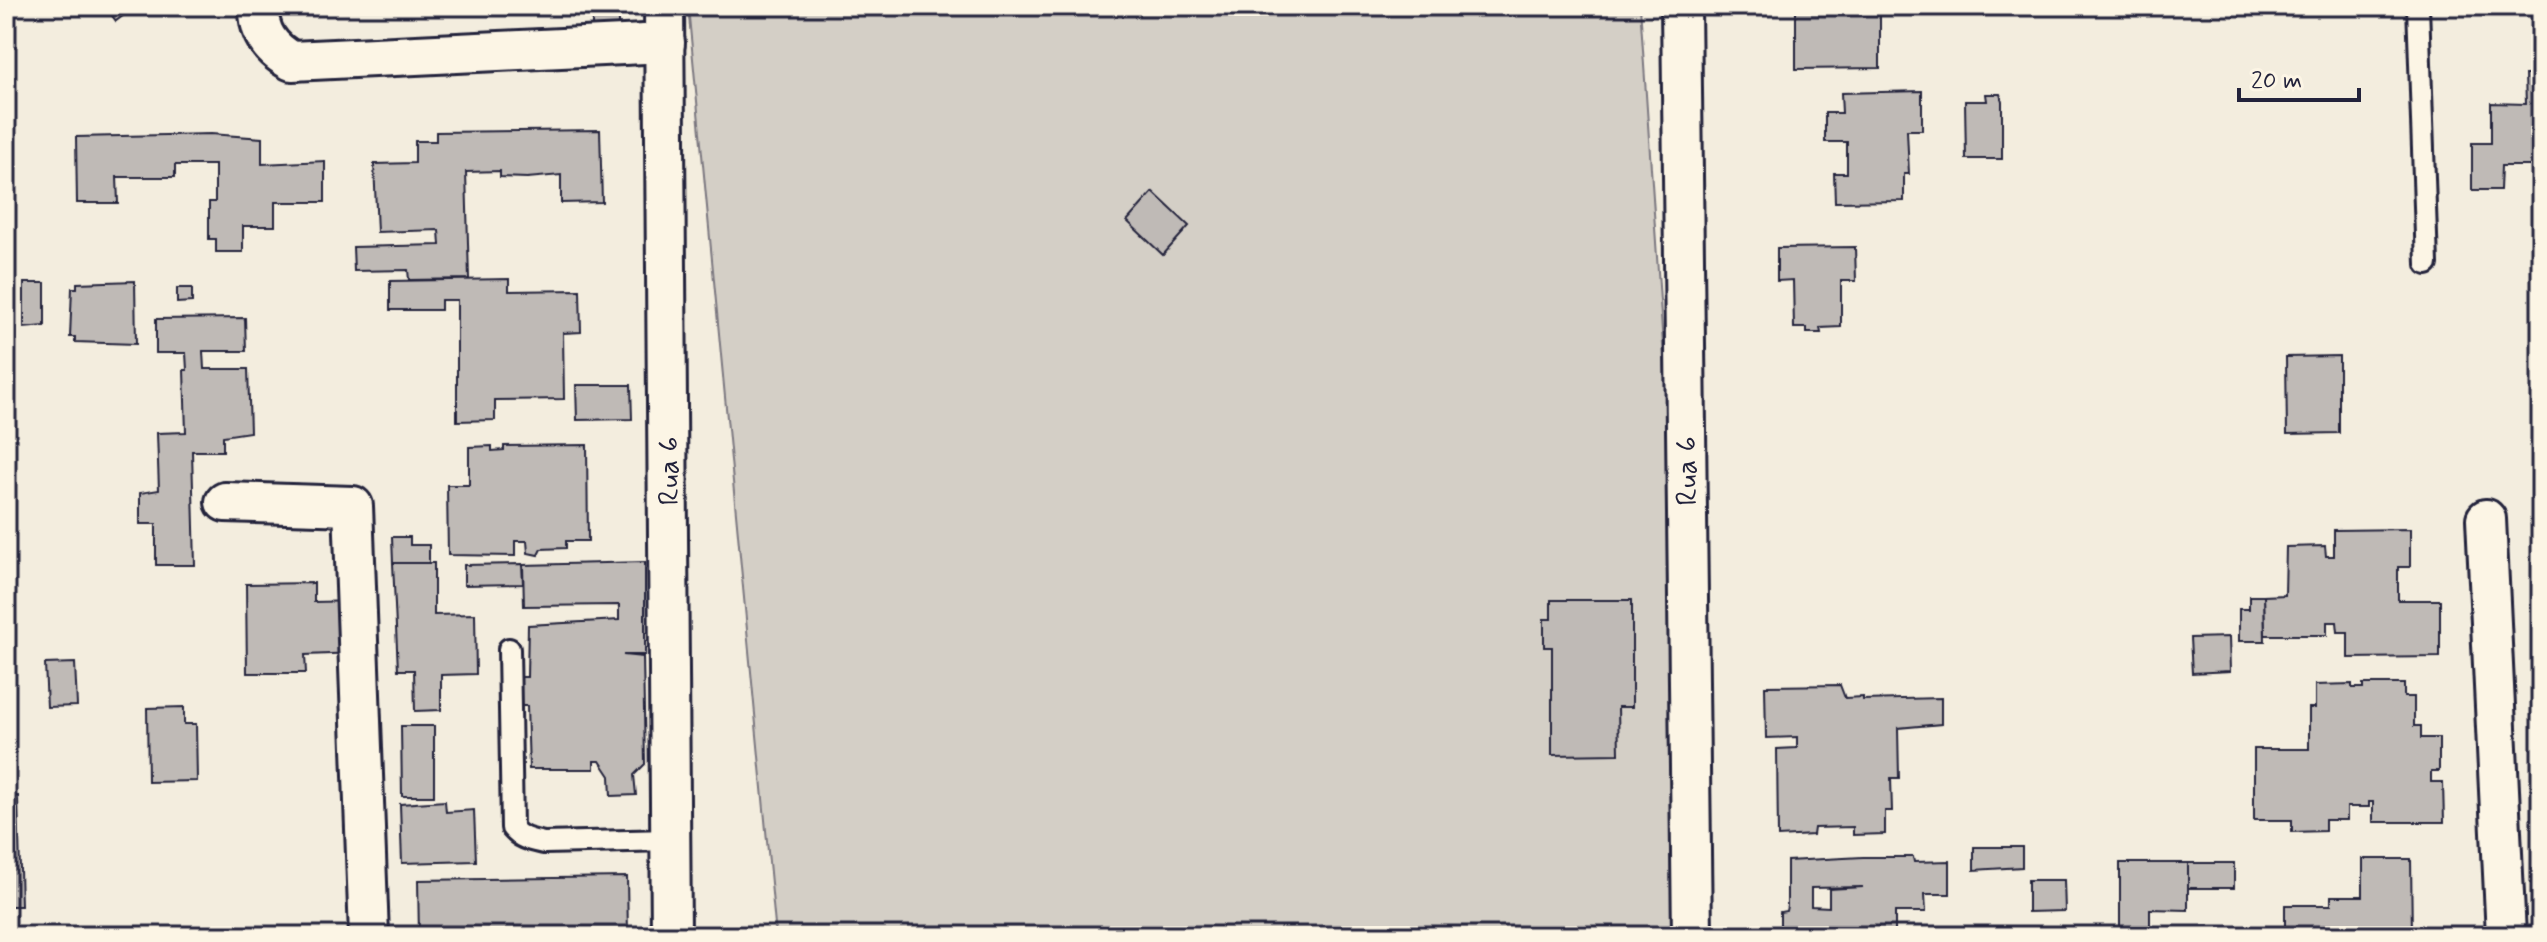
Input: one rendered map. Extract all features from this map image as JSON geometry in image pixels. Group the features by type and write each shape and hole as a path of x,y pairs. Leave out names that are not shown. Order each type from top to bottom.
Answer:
{"street":[{"path":"259,6 259,18 266,39 275,52 292,61 664,24"},
{"name":"Rua 6","path":"1681,6 1692,936"},
{"name":"Rua 6","path":"664,24 671,936"},
{"path":"225,502 353,506 369,936"},
{"path":"2486,519 2506,936"}],"lane":[{"path":"2418,6 2427,264"},
{"path":"509,649 512,828 516,833 524,839 544,843 671,840"}],"shaded area":[{"path":"688,6 1640,6 1703,936 776,936"}],"building":[{"path":"105,6 136,6 116,21"},
{"path":"592,6 618,6 618,28 592,28"},
{"path":"1796,6 1880,6 1880,68 1796,69"},
{"path":"2525,75 2541,75 2541,166 2501,166 2500,190 2472,190 2472,143 2491,143 2491,103 2526,104"},
{"path":"1922,91 1922,130 1907,130 1909,174 1904,174 1904,201 1835,202 1834,173 1847,173 1847,142 1825,142 1825,113 1842,113 1841,93"},
{"path":"1986,94 2000,94 2002,101 2002,159 1966,159 1965,101 1987,101"},
{"path":"600,130 602,202 561,203 561,175 527,178 500,177 500,171 466,172 469,279 409,280 408,270 354,271 353,247 440,245 439,230 377,232 374,164 415,163 415,141 436,141 436,132"},
{"path":"211,134 262,138 262,164 325,161 325,202 275,202 275,226 243,226 243,252 216,252 216,239 209,239 209,202 215,202 215,165 175,165 175,177 117,177 118,203 77,203 76,137"},
{"path":"1153,192 1189,226 1163,255 1127,221"},
{"path":"1855,247 1856,281 1841,281 1841,327 1820,328 1821,333 1807,333 1807,328 1794,328 1793,280 1777,281 1777,248"},
{"path":"509,279 509,291 580,290 581,332 563,333 564,399 495,400 495,420 457,421 457,300 441,300 441,310 390,310 390,281"},
{"path":"135,281 136,344 75,342 75,337 70,337 72,288 77,288 77,283"},
{"path":"24,283 45,283 45,326 24,328"},
{"path":"177,288 192,288 192,302 177,303"},
{"path":"245,318 246,351 203,351 204,369 248,369 250,432 223,436 223,451 192,451 195,565 156,565 156,524 140,524 140,493 159,490 157,433 186,432 184,370 187,370 186,353 156,353 156,319"},
{"path":"2339,356 2339,433 2287,434 2286,357"},
{"path":"576,385 631,385 632,419 577,420"},
{"path":"587,445 588,541 566,541 566,548 541,549 538,555 528,553 527,541 515,541 515,556 448,555 447,485 469,485 469,447 492,446 492,451 504,450 504,446"},
{"path":"2410,529 2410,567 2398,567 2398,600 2440,600 2440,657 2348,658 2348,632 2338,632 2337,622 2327,622 2327,635 2265,635 2264,596 2285,595 2286,547 2325,546 2326,556 2334,556 2334,530"},
{"path":"392,537 410,537 410,545 429,545 429,563 393,563"},
{"path":"645,562 645,655 623,655 643,657 645,764 634,775 636,795 611,796 610,776 600,761 594,761 594,769 529,769 527,706 500,706 499,677 527,677 528,625 619,620 619,605 524,606 523,565"},
{"path":"393,563 434,563 434,615 475,614 476,674 441,675 441,710 415,711 414,670 398,670"},
{"path":"522,564 523,584 464,585 464,565"},
{"path":"314,583 314,602 357,601 357,653 305,655 306,673 247,673 246,584"},
{"path":"2249,596 2264,596 2265,641 2239,641 2239,609 2249,609"},
{"path":"1551,600 1632,600 1632,707 1618,707 1619,754 1552,755 1552,647 1544,647 1544,619 1551,619"},
{"path":"2229,637 2230,671 2192,673 2190,638"},
{"path":"75,663 77,706 47,707 45,664"},
{"path":"2352,684 2352,688 2363,688 2363,684 2404,684 2404,697 2414,697 2414,726 2421,726 2421,738 2439,738 2439,771 2431,771 2431,782 2443,782 2444,822 2373,822 2373,802 2369,802 2369,807 2347,807 2347,820 2325,820 2325,831 2292,832 2292,820 2254,820 2254,749 2309,749 2309,708 2315,708 2315,685"},
{"path":"1840,685 1845,698 1941,698 1941,724 1898,728 1899,778 1891,778 1892,811 1885,811 1885,834 1853,835 1853,827 1814,828 1813,835 1778,837 1777,749 1797,748 1797,737 1766,738 1765,686"},
{"path":"184,707 184,724 196,724 197,781 148,782 147,708"},
{"path":"401,726 434,726 434,796 402,796"},
{"path":"6,796 18,796 21,906 6,906"},
{"path":"445,801 446,812 474,810 476,861 402,863 400,804"},
{"path":"1974,847 2022,847 2022,867 1974,870"},
{"path":"1913,857 1914,862 1950,861 1950,894 1925,894 1926,912 1895,912 1895,936 1780,936 1780,912 1786,911 1787,906 1787,861","holes":["1863,887 1829,889 1829,907 1811,906 1811,888"]},
{"path":"2363,859 2411,859 2412,936 2285,936 2285,905 2331,905 2331,896 2363,896"},
{"path":"2120,863 2188,863 2188,910 2150,909 2150,936 2120,936"},
{"path":"2188,863 2234,863 2234,888 2188,888"},
{"path":"627,877 628,936 419,936 418,880"},
{"path":"2028,880 2064,880 2065,911 2028,912"}]}
